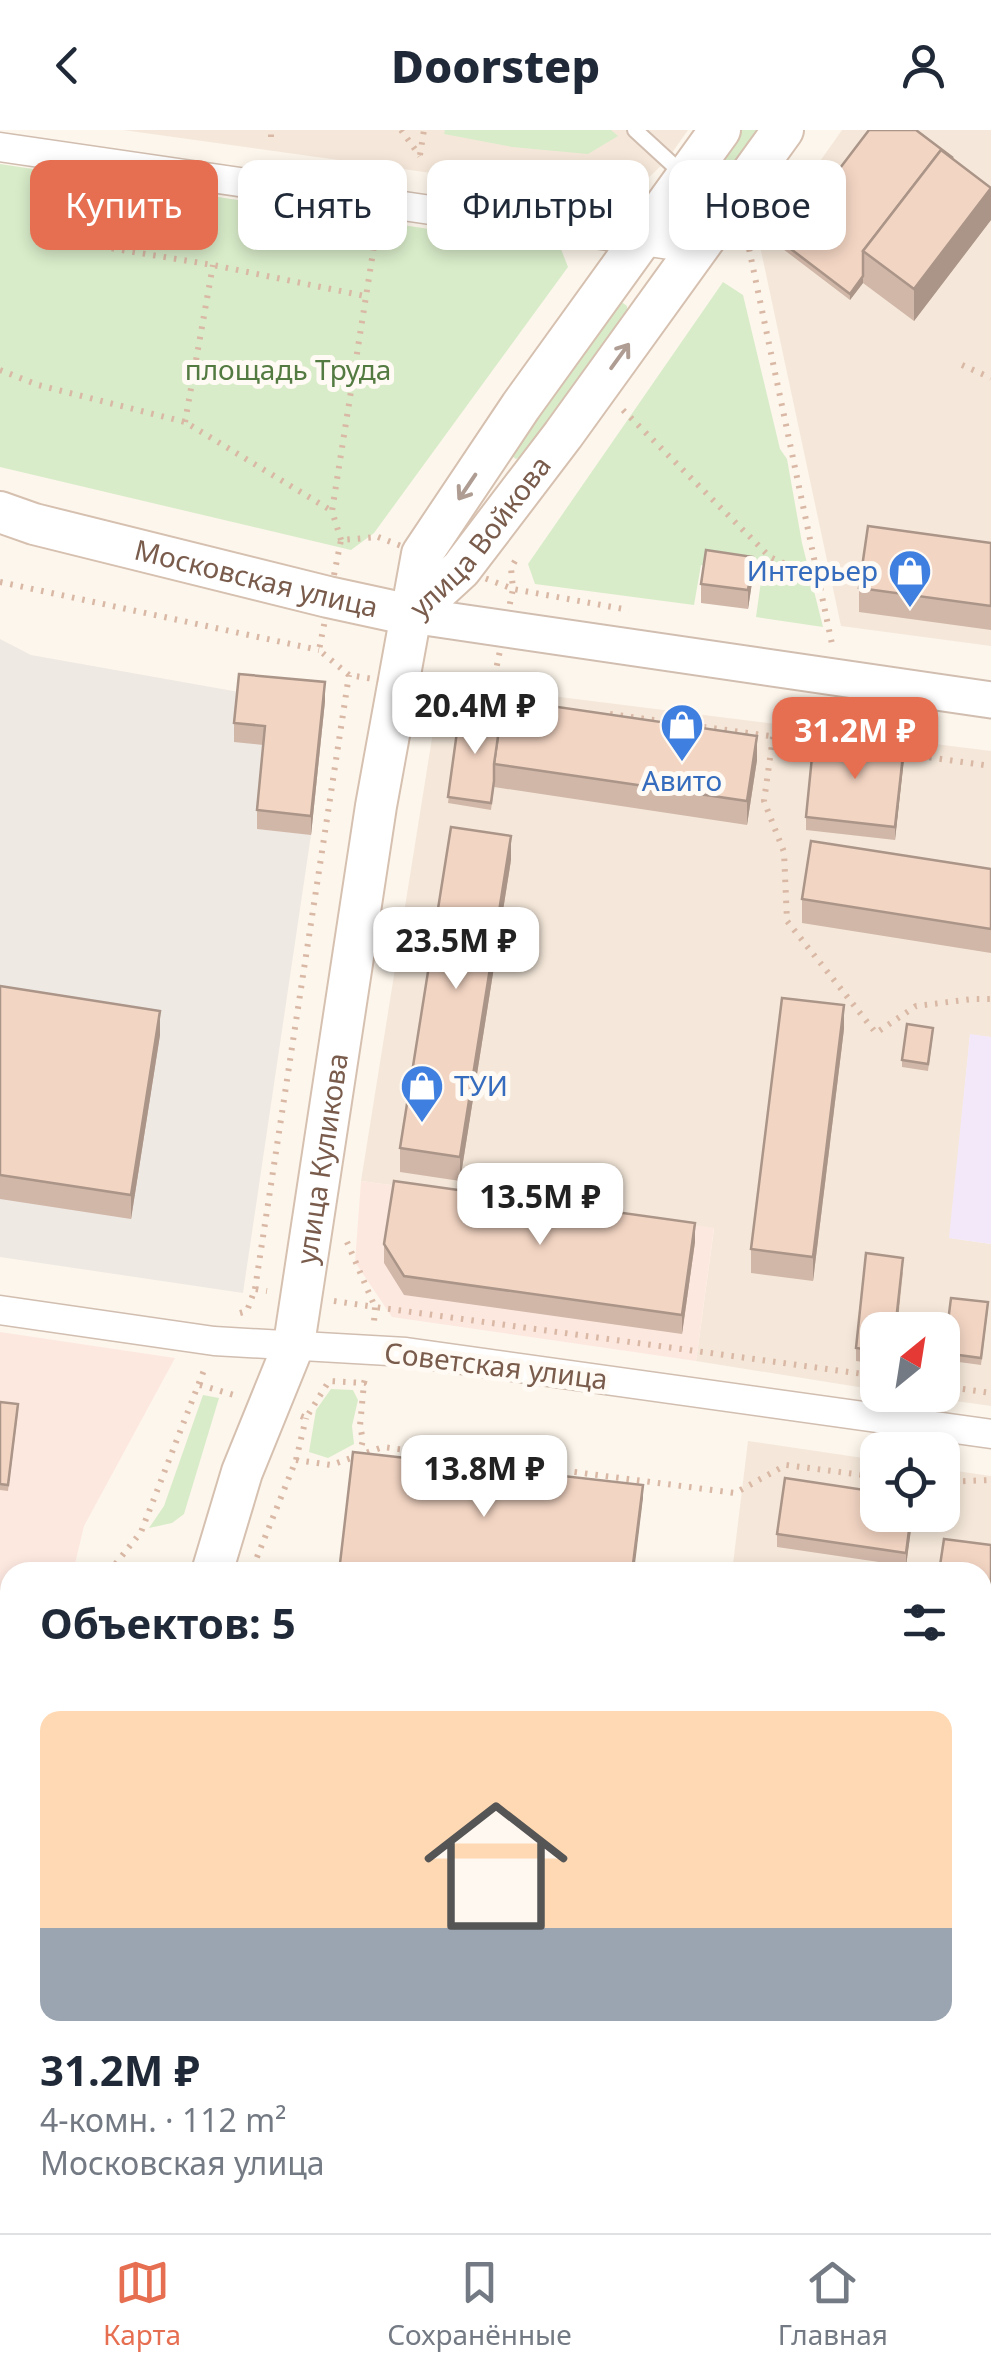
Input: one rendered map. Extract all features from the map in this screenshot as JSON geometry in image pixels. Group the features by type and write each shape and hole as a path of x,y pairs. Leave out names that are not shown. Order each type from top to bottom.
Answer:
{"main road":[{"name":"улица Войкова","path":"699,160 720,130"},
{"name":"улица Войкова","path":"768,160 783,130"},
{"name":"улица Войкова","path":"649,230 669,202"},
{"name":"улица Войкова","path":"412,615 422,554 521,406 634,250"},
{"name":"улица Войкова","path":"412,615 461,570 696,250"},
{"name":"Московская улица","path":"0,512 34,524 412,615"},
{"name":"улица Куликова","path":"215,1562 242,1472 294,1344 376,806 412,615"}],"street":[{"path":"0,147 238,181"},
{"name":"Московская улица","path":"412,615 991,700"},
{"name":"Советская улица","path":"0,1310 214,1341 406,1352 991,1434"}],"lane":[{"path":"636,130 669,162"}],"path":[{"path":"401,130 420,156 424,130"},
{"path":"116,250 365,296"},
{"path":"341,540 332,511 373,250"},
{"path":"741,250 832,644"},
{"path":"184,422 213,265"},
{"path":"962,365 991,378"},
{"path":"0,370 38,384 184,422 332,511"},
{"path":"622,409 770,558 818,579"},
{"path":"0,582 319,650 350,675 397,684"},
{"path":"319,650 328,597"},
{"path":"117,1562 141,1532 225,1317 248,1311 255,1289 350,675"},
{"path":"603,713 828,744"},
{"path":"773,736 764,802 784,852 787,921 876,1033 916,1006 991,1000"},
{"path":"882,751 991,766"},
{"path":"340,1228 375,1306"},
{"path":"255,1289 860,1373"},
{"path":"359,1456 364,1383"},
{"path":"960,1389 991,1393"},
{"path":"255,1562 296,1460 306,1418"},
{"path":"296,1460 331,1465 383,1447 736,1492 786,1465 860,1475"},
{"path":"960,1481 991,1480"}],"shaded area":[{"path":"123,130 688,130 649,177 649,160 427,160 427,172 407,170 407,160 338,160"},
{"path":"842,130 991,130 991,646 841,626 761,250 846,250 846,160 821,160"},
{"path":"0,639 31,655 239,692 325,701 311,835 243,1293 0,1257"},
{"path":"441,682 991,751 991,1037 970,1035 950,1238 991,1244 991,1406 960,1402 960,1312 860,1312 860,1387 696,1361 714,1229 361,1181"},
{"path":"970,1034 991,1037 991,1244 949,1238"},
{"path":"361,1181 714,1228 696,1361 392,1317 355,1262"},
{"path":"0,1332 175,1358 84,1526 75,1562 0,1562"},
{"path":"748,1441 860,1457 860,1532 960,1532 960,1471 991,1476 991,1562 733,1562"}],"green space":[{"path":"445,130 611,130 618,136 588,154 512,147 444,134"},
{"path":"741,130 763,130 741,160 720,160"},
{"name":"площадь Труда","path":"0,164 30,169 30,250 218,250 218,197 238,200 238,250 407,250 407,226 427,229 427,250 561,250 568,267 374,533 351,550 0,467"},
{"path":"723,282 743,295 780,449 787,459 823,627 756,617 762,574 701,565 694,605 535,584 528,564"},
{"path":"620,301 627,306 627,313 523,456 516,459 509,454"},
{"path":"331,1389 353,1390 358,1400 352,1426 354,1444 328,1458 309,1452 316,1410"},
{"path":"203,1395 219,1398 184,1514 172,1523 149,1528 164,1506"}],"building":[{"path":"869,130 916,130 953,158 941,150 863,251 863,276 850,294 792,250 846,250 846,160"},
{"path":"941,150 991,188 914,289 863,251"},
{"path":"868,526 991,543 991,606 859,588"},
{"path":"706,550 753,557 748,590 701,584"},
{"path":"239,674 325,682 311,816 257,810 265,726 234,723"},
{"path":"503,699 757,736 747,801 494,764"},
{"path":"460,710 501,716 491,803 448,797"},
{"path":"814,737 904,746 895,827 806,817"},
{"path":"451,827 511,836 460,1157 400,1148"},
{"path":"811,841 991,869 991,929 802,899"},
{"path":"0,986 160,1011 131,1195 0,1175"},
{"path":"782,998 844,1005 813,1257 751,1249"},
{"path":"907,1024 933,1028 928,1064 902,1060"},
{"path":"394,1181 695,1223 682,1315 404,1276 384,1244"},
{"path":"866,1253 903,1258 897,1312 860,1312 860,1349 856,1348"},
{"path":"951,1298 988,1302 981,1358 960,1355 960,1312 949,1312"},
{"path":"0,1402 18,1404 8,1485 0,1484"},
{"path":"353,1452 643,1485 633,1562 340,1562"},
{"path":"785,1478 860,1489 860,1532 909,1532 906,1553 777,1534"},
{"path":"944,1539 991,1545 991,1562 941,1562"}],"place":[{"name":"Интерьер","path":"910,609"},
{"name":"Авито","path":"682,763"},
{"name":"ТУИ","path":"422,1124"}]}
